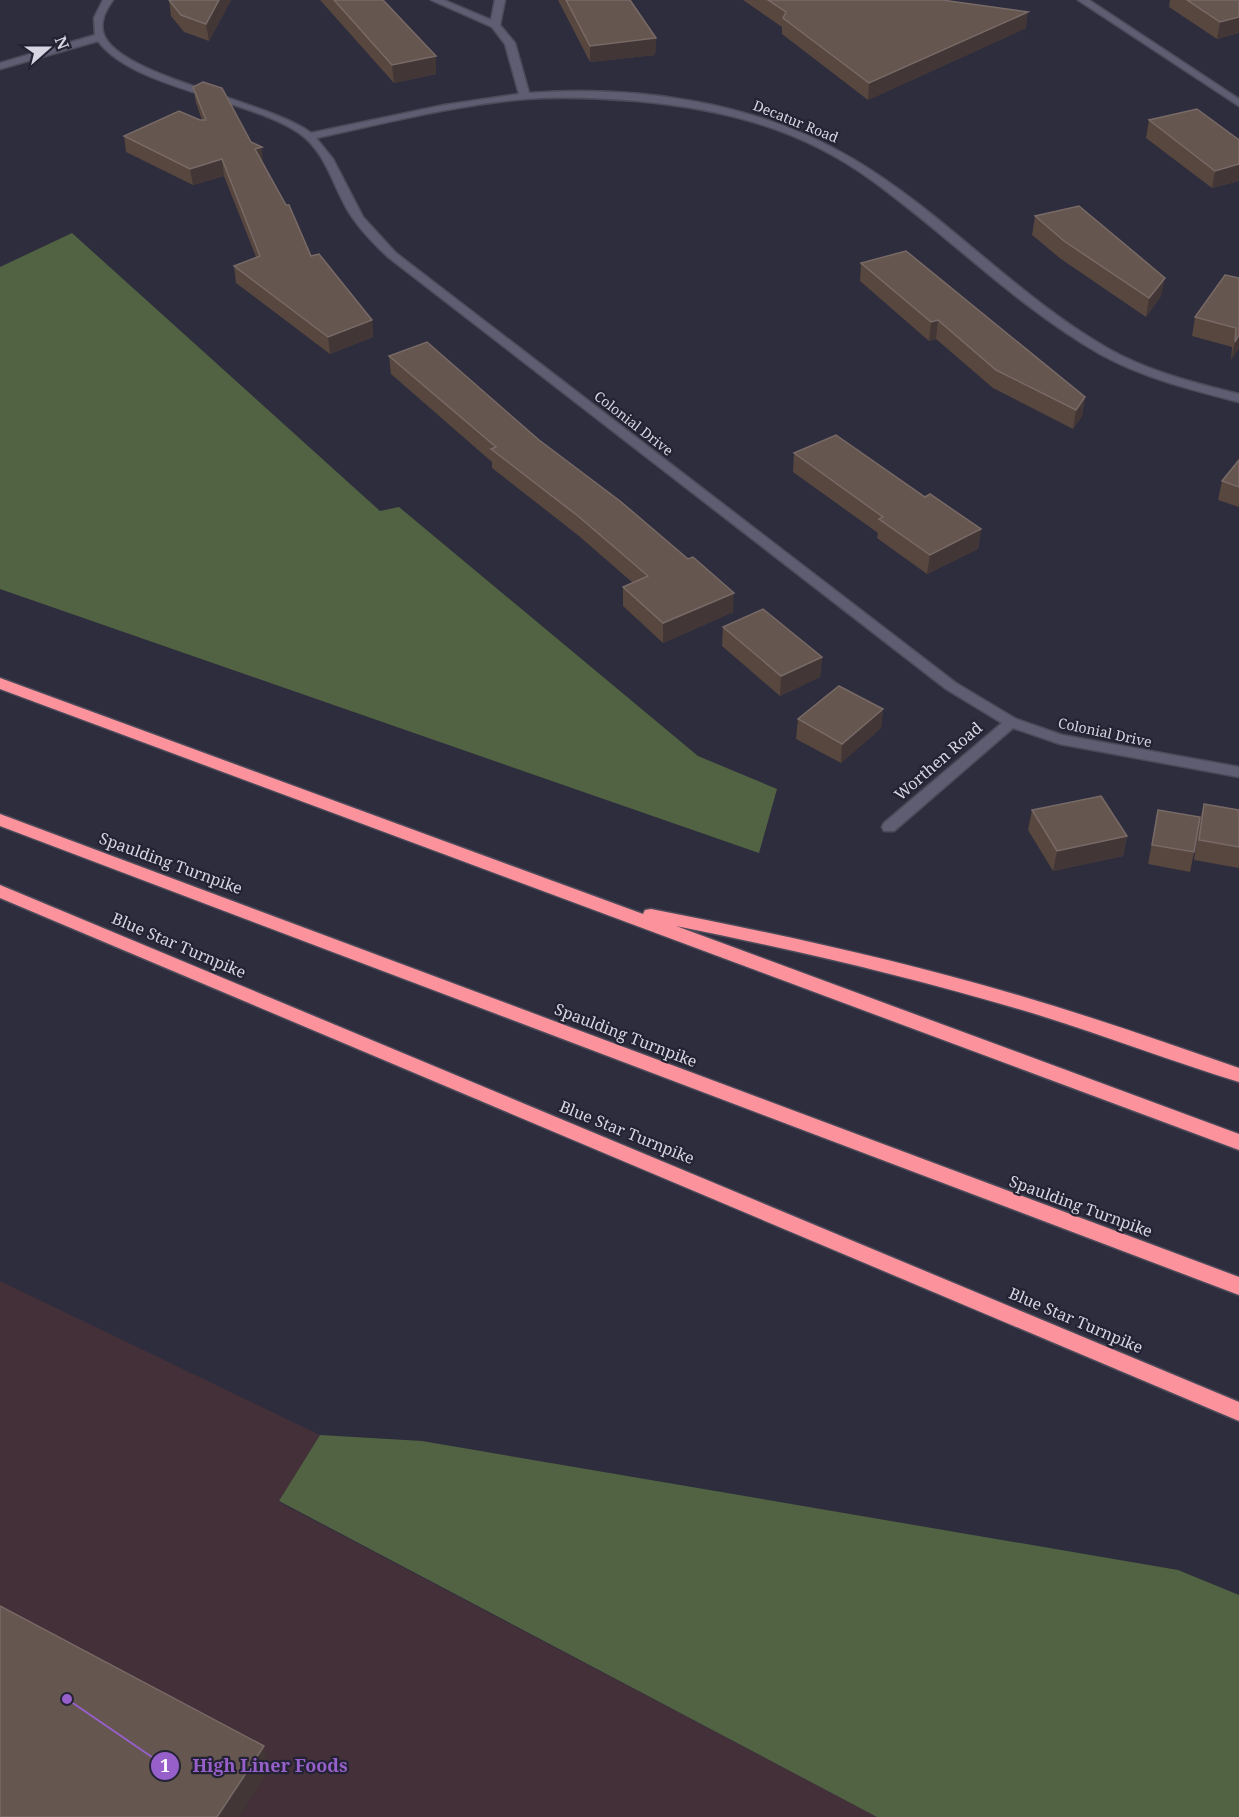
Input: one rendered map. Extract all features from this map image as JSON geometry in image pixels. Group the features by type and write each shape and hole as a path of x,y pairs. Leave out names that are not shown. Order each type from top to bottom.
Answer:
{"highway":[{"path":"0,682 1239,1142"},
{"name":"Spaulding Turnpike","path":"0,820 1239,1286"},
{"name":"Blue Star Turnpike","path":"0,891 1239,1412"},
{"path":"601,906 760,936 878,965 1066,1016 1239,1076"}],"street":[{"path":"0,66 100,37 97,24 100,11 108,0"},
{"path":"436,0 495,25 510,43 525,96"},
{"path":"495,25 500,0"},
{"path":"1083,0 1239,103"},
{"name":"Colonial Drive","path":"100,37 114,52 130,63 289,123 309,136 324,151 349,204 364,229 393,255 943,680 1011,722 1060,739 1239,772"},
{"name":"Decatur Road","path":"309,136 525,96 606,96 688,103 741,115 784,129 829,149 871,175 1065,327 1106,353 1159,374 1239,398"},
{"name":"Worthen Road","path":"889,827 1011,722"}],"shaded area":[{"path":"0,1281 320,1435 279,1502 877,1817 0,1817"}],"green space":[{"path":"72,233 380,511 399,507 698,756 777,789 759,853 0,589 0,267"},
{"path":"320,1435 422,1441 1178,1570 1239,1595 1239,1817 877,1817 279,1501"}],"building":[{"path":"169,0 219,0 206,24 181,15"},
{"path":"334,0 383,0 436,56 392,65"},
{"path":"566,0 630,0 656,38 590,46"},
{"path":"768,0 942,0 1028,12 869,83 783,18 786,12"},
{"path":"1187,0 1239,0 1239,17 1220,22"},
{"path":"203,82 222,88 251,142 262,147 255,149 286,205 289,205 311,256 319,254 372,320 328,337 234,266 260,256 222,159 190,169 124,136 179,111 200,120 206,120 193,87"},
{"path":"1197,109 1239,140 1239,164 1215,171 1149,120"},
{"path":"1079,206 1165,278 1149,298 1064,241 1035,216"},
{"path":"906,251 1085,397 1076,410 996,370 938,320 931,322 861,263"},
{"path":"1225,275 1239,278 1239,335 1235,342 1236,328 1195,317"},
{"path":"427,342 539,440 620,501 688,559 693,557 734,593 663,623 623,587 648,576 578,516 491,449 496,447 389,356"},
{"path":"836,435 925,497 930,494 981,529 930,555 879,519 883,517 794,453"},
{"path":"1239,460 1239,487 1222,481"},
{"path":"763,609 822,657 781,676 723,627"},
{"path":"839,686 883,709 842,744 798,719"},
{"path":"1101,796 1127,836 1057,851 1032,810"},
{"path":"1204,804 1239,810 1239,847 1199,840"},
{"path":"1158,810 1200,817 1194,852 1152,845"},
{"path":"0,1606 264,1746 217,1817 0,1817"}],"place":[{"name":"High Liner Foods","path":"67,1699"}]}
